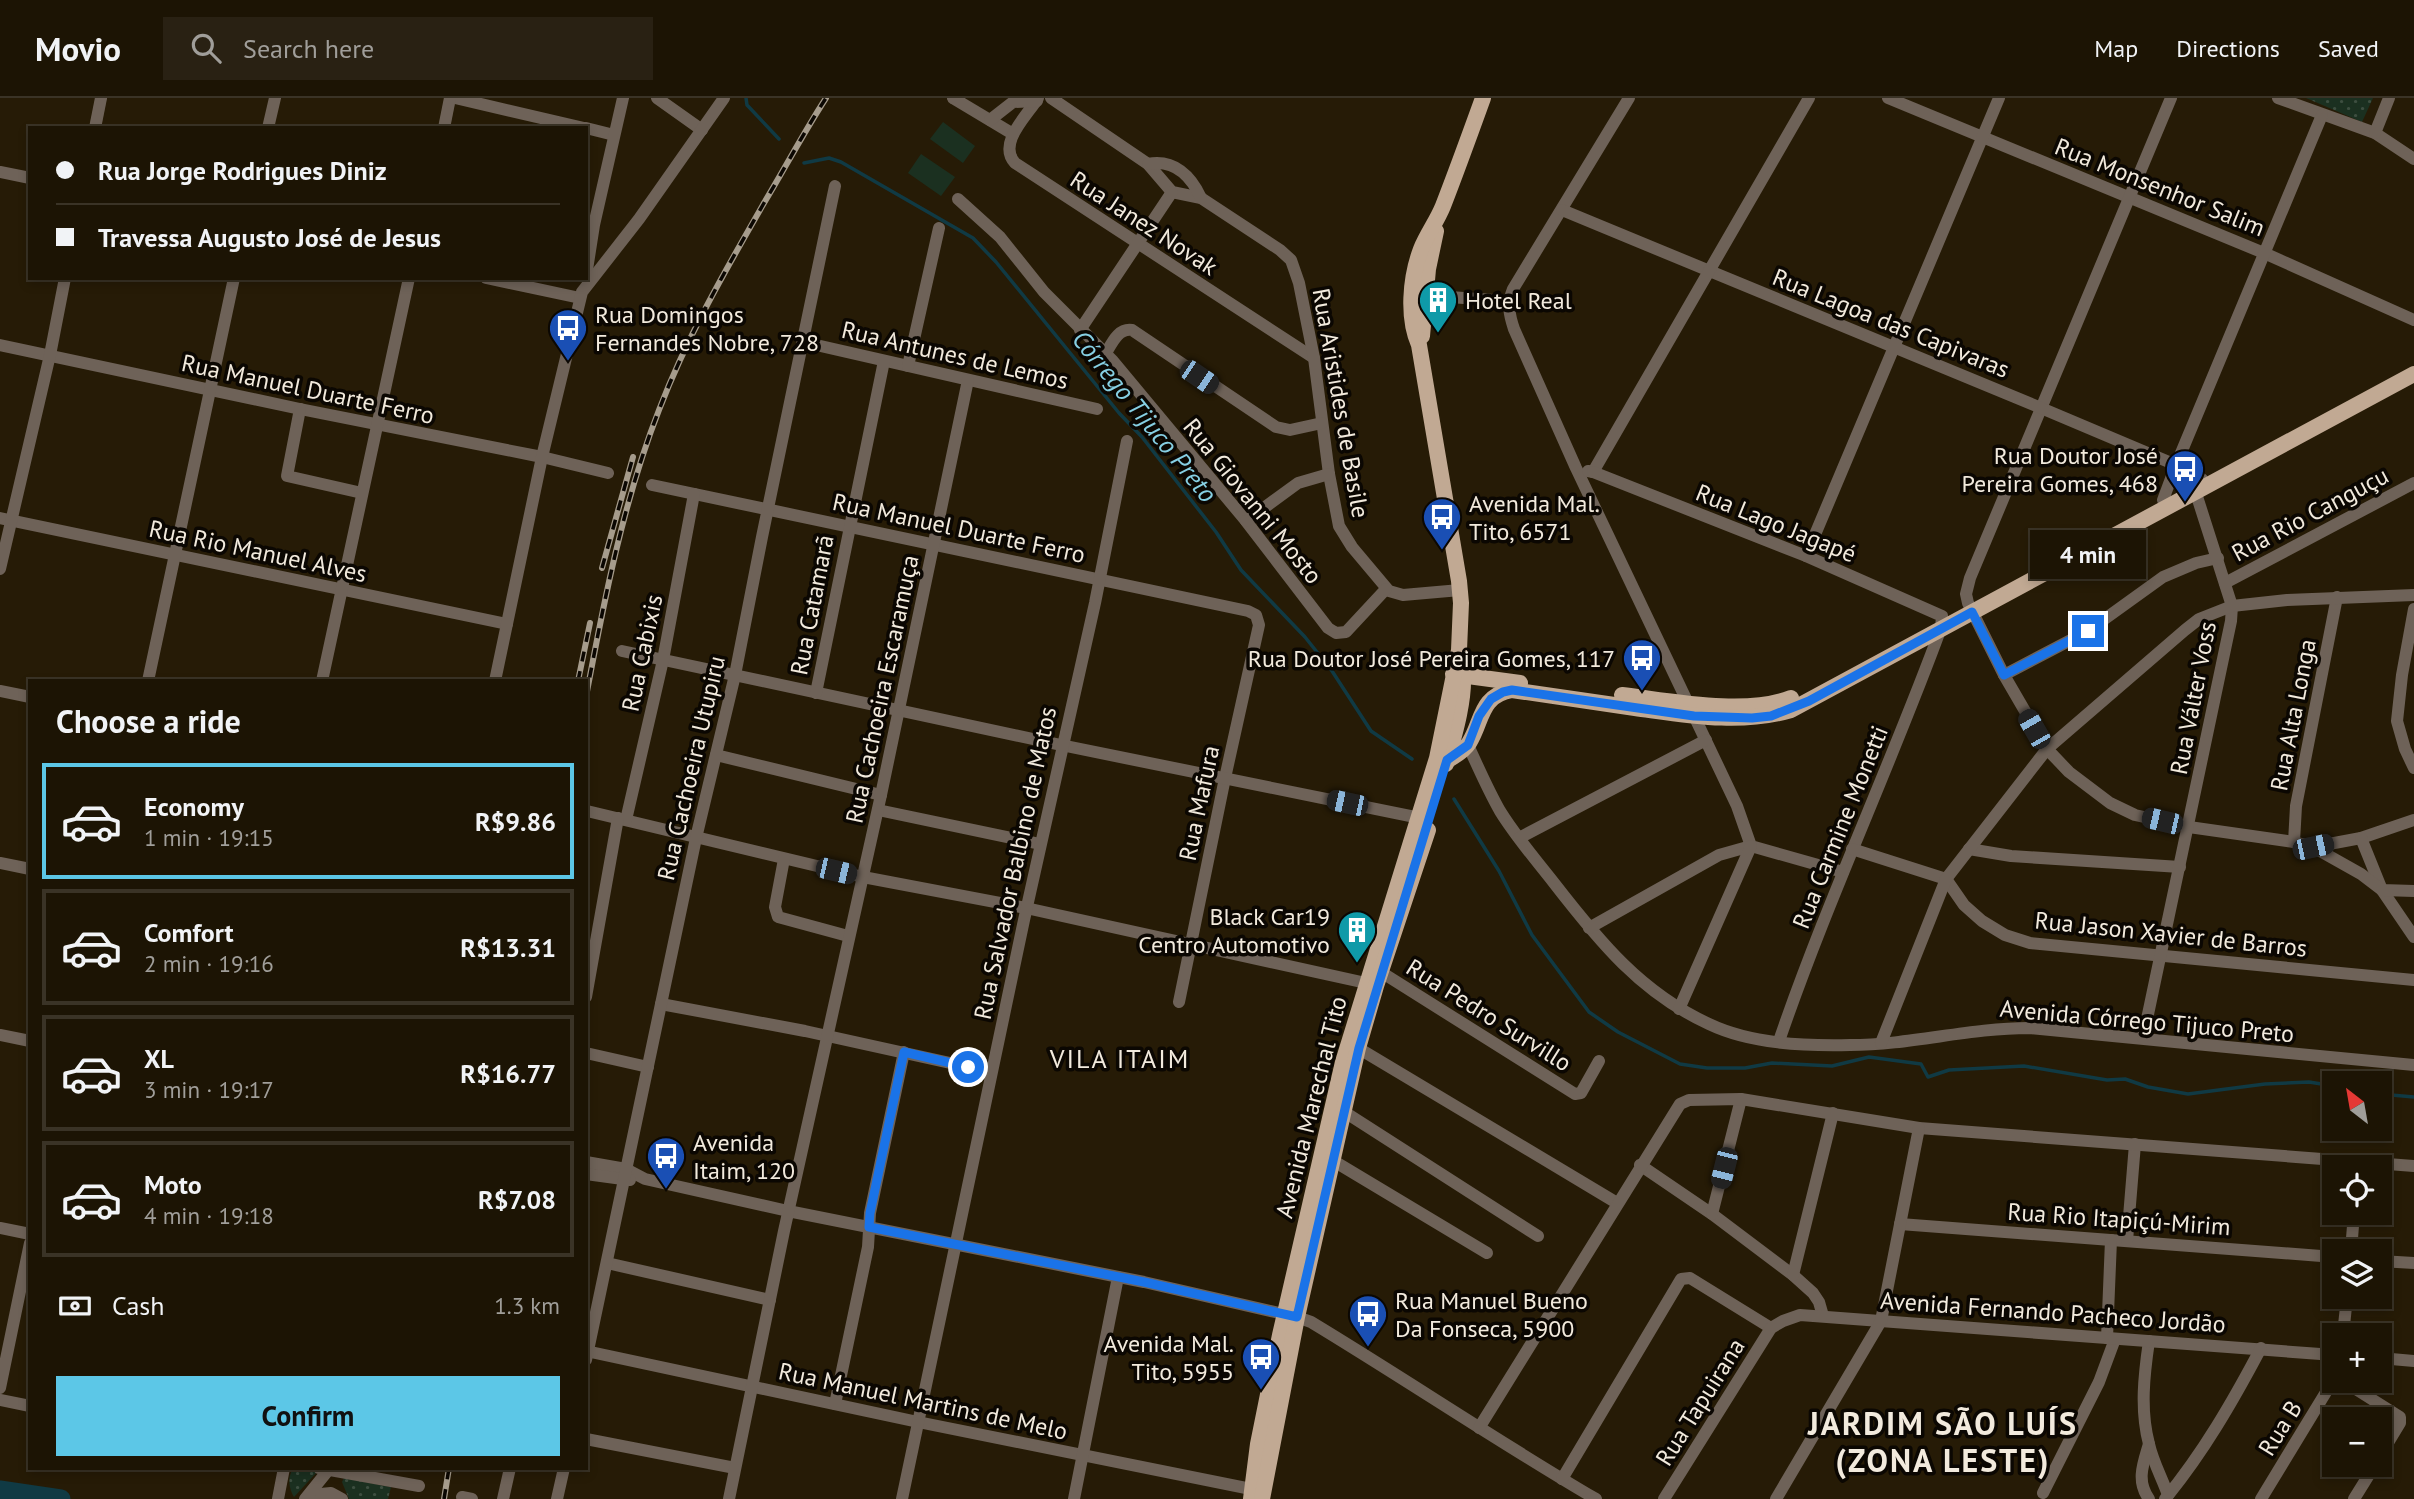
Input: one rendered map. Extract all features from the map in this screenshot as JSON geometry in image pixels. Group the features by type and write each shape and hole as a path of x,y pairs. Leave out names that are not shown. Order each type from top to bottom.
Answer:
{"main road":[{"name":"Avenida Marechal Tito","path":"1291,1315 1359,1048 1447,760 1464,676 1459,650 1460,590 1419,345 1423,332 1418,295 1437,221 1483,98"},
{"path":"1447,760 1468,745 1479,716 1491,699 1512,690 1690,709 1784,701 1942,622 2414,366"},
{"path":"1970,607 2163,500 2414,374"},
{"name":"Avenida Marechal Tito","path":"1255,1496 1343,1062 1464,676"},
{"path":"1464,676 1690,709"},
{"path":"1464,676 1486,687 1491,699"}],"street":[{"path":"94,126 101,98"},
{"path":"268,126 275,98"},
{"path":"445,126 452,98 576,126"},
{"path":"589,243 623,98"},
{"path":"657,98 702,130"},
{"path":"495,679 542,457 584,285 639,219 724,98"},
{"path":"953,98 1013,134 1037,99"},
{"path":"1052,98 1149,164 1172,192 1201,198"},
{"path":"1629,98 1513,289 1508,302 1514,329 1576,468 1737,806 1751,846 1679,1009"},
{"path":"1593,472 1809,98"},
{"name":"Rua Monsenhor Salim","path":"1888,98 2264,253 2414,320"},
{"path":"1806,556 2000,98"},
{"path":"2171,98 1970,578 1966,594 2004,675 2047,749 2069,772 2110,803 2135,815 2189,827 2313,847 2353,869 2382,890 2414,891"},
{"path":"2278,98 2375,133 2414,159"},
{"path":"2375,133 2389,98"},
{"path":"990,120 1013,102 1037,99"},
{"path":"2163,500 2322,115"},
{"path":"588,129 614,135"},
{"name":"Rua Janez Novak","path":"1013,134 1008,150 1016,163 1314,358"},
{"path":"1149,164 1161,162 1177,168 1195,185 1201,198"},
{"path":"0,172 28,178"},
{"name":"Rua Cachoeira Utupiru","path":"588,1349 696,838 735,675 835,186"},
{"path":"1080,330 1172,192"},
{"name":"Rua Aristides de Basile","path":"1201,198 1292,260 1314,358 1329,474 1339,526 1352,547 1386,589"},
{"name":"Rua Giovanni Mosto","path":"958,199 1000,237 1021,266 1105,353 1246,521 1328,628 1336,633 1346,632 1386,589"},
{"name":"Rua Lagoa das Capivaras","path":"1562,210 2176,465 2197,485"},
{"path":"908,366 939,228"},
{"path":"0,569 5,519 50,355 65,280"},
{"path":"148,679 234,280"},
{"path":"322,679 409,280"},
{"path":"514,280 584,285"},
{"path":"1418,295 1508,302"},
{"path":"1105,353 1120,333 1127,329 1132,330 1276,427 1290,430 1322,423"},
{"name":"Rua Antunes de Lemos","path":"803,342 1097,410"},
{"name":"Rua Manuel Duarte Ferro","path":"0,345 608,473"},
{"name":"Rua Catamarã","path":"816,693 884,361"},
{"name":"Rua Cachoeira Escaramuça","path":"729,1499 788,1211 878,810 968,380"},
{"path":"300,410 287,476 362,493"},
{"name":"Rua Salvador Balbino de Matos","path":"902,1499 1026,908 1100,579 1127,441"},
{"name":"Rua Lago Jagapé","path":"1576,468 1593,472 1806,556 1942,622"},
{"path":"1246,521 1298,483 1329,474"},
{"name":"Rua Rio Canguçu","path":"2225,583 2414,483"},
{"name":"Rua Manuel Duarte Ferro","path":"652,485 1100,579 1255,615"},
{"name":"Rua Válter Voss","path":"2143,1038 2231,621 2232,607 2197,485"},
{"name":"Rua Cabixis","path":"588,987 622,819 663,660 694,494"},
{"name":"Rua Rio Manuel Alves","path":"5,519 507,625"},
{"path":"2004,675 2088,631 2163,577 2196,563 2218,558"},
{"path":"1386,589 1403,595 1460,590"},
{"path":"1881,1043 1946,879 2047,749 2192,625 2215,612 2232,607 2287,600 2414,594"},
{"name":"Rua Alta Longa","path":"2294,842 2297,806 2337,597"},
{"path":"2414,609 2397,721 2399,734 2414,768"},
{"name":"Rua Mafura","path":"1179,1002 1259,625 1255,615"},
{"name":"Rua Carmine Monetti","path":"1779,1041 1852,849 1909,714 1942,622"},
{"path":"622,651 1061,746 1420,818"},
{"path":"0,691 28,697"},
{"path":"1519,838 1706,740"},
{"name":"Avenida Córrego Tijuco Preto","path":"1468,745 1492,797 1519,838 1589,928 1628,970 1658,996 1679,1009 1711,1025 1745,1037 1851,1045 1994,1028 2029,1028 2414,1065"},
{"path":"716,755 881,795"},
{"path":"878,810 1040,844"},
{"path":"588,811 863,877 1026,908 1366,983"},
{"path":"2313,847 2361,838 2414,820"},
{"path":"2361,838 2382,890 2414,937"},
{"path":"1589,928 1719,855 1751,846 1843,872"},
{"path":"1852,849 1946,879"},
{"path":"1969,849 2011,856 2180,867"},
{"path":"784,859 775,907 778,917 848,936"},
{"path":"0,863 28,869"},
{"name":"Rua Jason Xavier de Barros","path":"1946,879 1964,905 1982,921 2005,935 2030,943 2414,980"},
{"name":"Rua Pedro Survillo","path":"1381,972 1576,1094 1581,1093 1600,1061"},
{"path":"661,1004 827,1036 991,1072"},
{"path":"0,1035 28,1041"},
{"path":"1359,1048 1617,1203"},
{"path":"835,1404 868,1247 870,1213 904,1052"},
{"path":"588,1053 648,1067"},
{"path":"1479,1428 1676,1108 1689,1100 1741,1099 1919,1128 2322,1161"},
{"path":"1713,1214 1741,1099"},
{"path":"1343,1111 1538,1236"},
{"path":"1793,1275 1833,1113"},
{"path":"1776,1499 1881,1321 1919,1128"},
{"path":"2127,1241 2136,1144"},
{"path":"1332,1160 1487,1253"},
{"path":"588,1163 604,1172"},
{"path":"1640,1165 1713,1214 1793,1275 1813,1293 1823,1316"},
{"path":"2392,1165 2414,1166"},
{"path":"588,1174 604,1172 626,1175 1291,1315 1311,1322 1596,1499"},
{"name":"Rua Rio Itapiçú-Mirim","path":"1900,1224 2322,1256"},
{"path":"0,1228 28,1234"},
{"path":"2043,1493 2099,1382 2111,1338 2111,1240"},
{"path":"0,1388 28,1253"},
{"path":"2392,1262 2414,1264"},
{"path":"607,1263 770,1300"},
{"path":"1074,1499 1118,1277"},
{"path":"1562,1479 1683,1278 1690,1278 1771,1328"},
{"name":"Avenida Fernando Pacheco Jordão","path":"1771,1328 1800,1315 1823,1316 2322,1354"},
{"name":"Rua Tapuirana","path":"1664,1499 1771,1328"},
{"path":"2149,1341 2143,1394 2149,1444 2166,1497"},
{"path":"2166,1497 2185,1474 2231,1404 2261,1348"},
{"name":"Rua Manuel Martins de Melo","path":"588,1354 1083,1455 1255,1496"},
{"path":"2392,1359 2414,1361"},
{"name":"Rua B","path":"2261,1499 2325,1393"},
{"path":"2361,1393 2383,1407"},
{"path":"0,1400 28,1406"},
{"path":"2392,1413 2400,1418 2392,1436"},
{"path":"588,1439 735,1468"},
{"path":"2149,1444 2140,1477 2141,1485 2149,1499"},
{"path":"278,1499 284,1470"},
{"path":"307,1497 327,1470"},
{"path":"328,1470 342,1499"},
{"path":"333,1470 419,1486"},
{"path":"503,1499 510,1470"},
{"path":"558,1499 564,1470"},
{"path":"2354,1499 2368,1477"},
{"path":"281,1482 286,1499"},
{"path":"307,1497 331,1493 342,1499"}],"green space":[{"path":"2306,98 2373,98 2362,122"},
{"path":"943,122 975,146 963,163 930,139"},
{"path":"921,154 955,177 941,196 908,173"},
{"path":"293,1470 317,1472 294,1497 289,1483"},
{"path":"344,1478 391,1487 388,1499 349,1499 342,1482"}],"waterway":[{"name":"Córrego Tijuco Preto","path":"746,98 747,105 779,139"},
{"name":"Córrego Tijuco Preto","path":"804,163 829,158 841,162 973,238 1142,437 1216,532 1241,570 1305,637 1332,671 1371,731 1412,759"},
{"name":"Córrego Tijuco Preto","path":"1454,799 1499,871 1532,935 1589,1012 1618,1032 1680,1064 1707,1068 1745,1068 1772,1063 1832,1066 1869,1057 1921,1064 1928,1077 1949,1070 2024,1066 2107,1080 2125,1079 2148,1087 2188,1094 2265,1084 2322,1084"},
{"name":"Córrego Tijuco Preto","path":"2392,1095 2414,1097"},
{"path":"0,1490 61,1499"}],"railway":[{"path":"588,687 625,516 659,410 707,305 826,98"},
{"path":"602,568 633,457"},
{"path":"578,679 590,623"},
{"path":"444,1499 449,1470"}],"place":[{"name":"Hotel Real","path":"1438,334"},
{"name":"Rua Domingos Fernandes Nobre, 728","path":"568,362"},
{"name":"Rua Doutor José Pereira Gomes, 468","path":"2185,503"},
{"name":"Avenida Mal. Tito, 6571","path":"1442,551"},
{"name":"Rua Doutor José Pereira Gomes, 117","path":"1642,692"},
{"name":"Black Car19 Centro Automotivo","path":"1357,964"},
{"name":"Avenida Itaim, 120","path":"666,1190"},
{"name":"Rua Manuel Bueno Da Fonseca, 5900","path":"1368,1348"},
{"name":"Avenida Mal. Tito, 5955","path":"1261,1391"}],"district":[{"name":"VILA ITAIM","path":"1120,1058"},
{"name":"JARDIM SÃO LUÍS (ZONA LESTE)","path":"1943,1442"}],"route":[{"path":"968,1067 904,1052 869,1227 1144,1282 1297,1317 1343,1111 1376,986 1447,760 1468,745 1479,716 1491,699 1512,690 1694,716 1771,716 1809,701 1972,612 2004,675 2088,631"}]}
